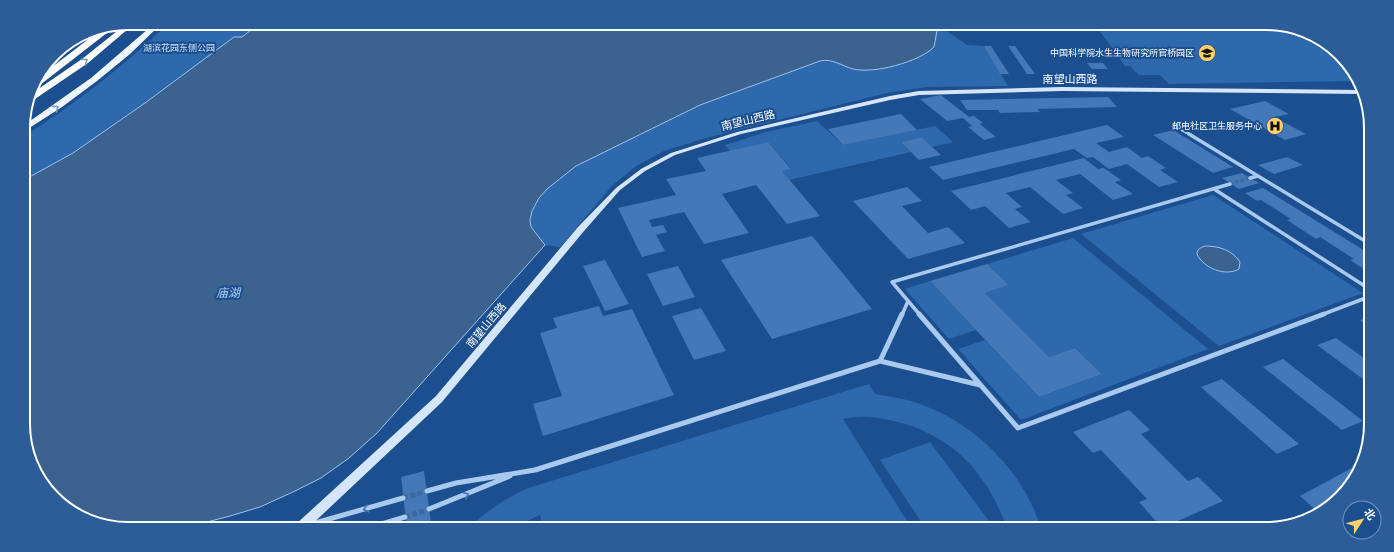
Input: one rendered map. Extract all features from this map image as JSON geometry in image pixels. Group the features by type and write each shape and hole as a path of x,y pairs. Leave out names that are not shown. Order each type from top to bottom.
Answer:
{"highway":[{"path":"36,94 85,61 123,30"},
{"path":"44,77 100,34"}],"main road":[{"path":"30,125 100,75 151,30"}],"street":[{"name":"南望山西路","path":"305,522 439,399 581,229 618,189 643,170 673,154 739,133 890,98 919,93 1062,89 1357,92"},
{"path":"1182,130 1364,240"},
{"path":"1250,178 1258,176"},
{"path":"1230,184 892,282 1018,428 1364,299"},
{"path":"1214,188 1364,285"},
{"path":"880,361 908,300"},
{"path":"427,491 456,483 534,470 880,361 981,385"},
{"path":"429,509 516,473"},
{"path":"319,522 403,498"},
{"path":"388,522 405,517"}],"green space":[{"name":"湖滨花园东侧公园","path":"161,30 251,30 242,37 234,37 145,103 73,153 30,177 30,132 62,111 135,54"},
{"path":"937,30 945,30 967,45 984,46 1008,86 927,87 887,93 706,138 664,151 636,166 612,186 560,247 545,245 531,227 530,220 532,211 539,198 547,189 576,166 700,105 824,60 856,69 874,69 897,65 919,57 934,47"},
{"name":"中国科学院水生生物研究所官桥园区","path":"1099,30 1272,30 1297,35 1320,47 1340,64 1351,81 1169,84 1160,75 1139,75 1130,66 1125,66"},
{"path":"817,121 843,145 935,126 953,142 932,147 922,137 901,142 911,152 789,180 782,171 791,168 768,142 730,151 725,145 766,132"},
{"path":"1213,195 1363,293 1219,346 1081,234"},
{"path":"1073,238 1208,349 1021,420 958,349 985,340 1039,397 1102,374 1075,348 1049,357 985,293 1009,285 987,264"},
{"path":"930,281 976,330 949,339 905,289"},
{"path":"869,384 875,394 912,401 938,411 977,436 994,451 1009,469 1022,488 1033,508 1038,522 1004,522 990,491 978,474 965,459 950,446 914,427 894,421 862,417 843,419 908,522 542,522 540,515 525,522 476,522 496,506 528,488"},
{"path":"930,442 990,522 921,522 880,460"}],"water":[{"name":"庙湖","path":"251,30 937,30 934,47 907,62 896,66 862,70 853,69 833,61 820,61 700,105 576,166 547,189 539,198 532,211 530,220 531,227 545,245 377,433 349,458 321,478 260,507 207,522 128,522 97,517 74,505 54,488 40,467 32,443 30,430 30,177 73,153 145,103 234,37 242,37"},
{"path":"1205,246 1220,248 1233,254 1240,262 1239,269 1228,272 1215,270 1209,267 1197,254 1199,249"}],"building":[{"path":"1138,30 1272,30 1277,31"},
{"path":"984,46 991,46 1009,74 1000,74"},
{"path":"1008,46 1015,46 1035,74 1027,74"},
{"path":"1087,63 1103,63 1108,69 1092,69"},
{"path":"941,95 969,117 974,116 983,123 980,124 996,137 984,140 968,127 972,126 963,118 947,121 920,99"},
{"path":"1108,97 1117,107 1037,109 1040,112 1000,113 998,110 967,110 960,100"},
{"name":"邮电社区卫生服务中心","path":"1265,101 1289,114 1274,117 1306,134 1285,140 1230,109"},
{"path":"901,114 917,130 843,145 828,129"},
{"path":"1107,125 1124,137 1096,143 1109,152 1127,147 1142,158 1148,156 1166,168 1160,170 1178,182 1159,187 1127,164 1109,169 1093,157 1087,158 1074,149 943,180 929,167"},
{"path":"1173,130 1233,167 1213,173 1153,135"},
{"path":"922,137 941,155 919,160 901,142"},
{"path":"768,142 791,169 782,171 820,216 787,224 756,185 722,194 749,233 704,244 684,212 649,220 652,227 663,225 667,232 656,235 665,251 642,257 618,208 676,195 666,179 706,171 697,158"},
{"path":"1287,157 1303,165 1274,174 1258,165"},
{"path":"1084,158 1098,169 1104,168 1121,180 1115,182 1133,194 1113,200 1080,174 1056,180 1073,193 1066,195 1083,208 1063,214 1030,187 1006,193 1022,207 1015,209 1031,222 1009,228 985,206 971,210 951,191"},
{"path":"1242,173 1259,183 1239,189 1222,178"},
{"path":"907,187 922,201 902,206 928,233 948,227 965,243 908,259 853,201"},
{"path":"1263,188 1364,250 1364,269 1350,260 1354,259 1320,237 1316,239 1287,220 1291,219 1261,200 1257,201 1245,193"},
{"path":"812,236 872,309 772,339 721,260"},
{"path":"605,260 629,304 605,311 583,266"},
{"path":"987,264 1009,285 985,293 1049,357 1075,348 1102,374 1039,397 930,281"},
{"path":"678,266 695,297 663,306 647,274"},
{"path":"599,306 603,316 632,309 674,395 543,436 533,404 562,396 540,333 557,328 553,318"},
{"path":"701,308 726,351 694,360 672,316"},
{"path":"1336,338 1364,358 1364,380 1317,345"},
{"path":"1283,359 1363,421 1342,430 1263,367"},
{"path":"1222,379 1299,444 1277,454 1201,387"},
{"path":"1129,410 1150,430 1141,434 1188,481 1198,477 1223,501 1176,522 1157,522 1139,502 1147,499 1101,450 1093,453 1073,432"},
{"path":"1354,467 1340,488 1326,502 1315,509 1300,496"},
{"path":"424,471 431,522 406,522 401,477"}],"tunnel":[{"path":"1230,184 1250,178"},
{"path":"403,498 427,491"},
{"path":"405,517 429,509"}],"place":[{"name":"中国科学院水生生物研究所官桥园区","path":"1207,53"},
{"name":"邮电社区卫生服务中心","path":"1275,126"}]}
